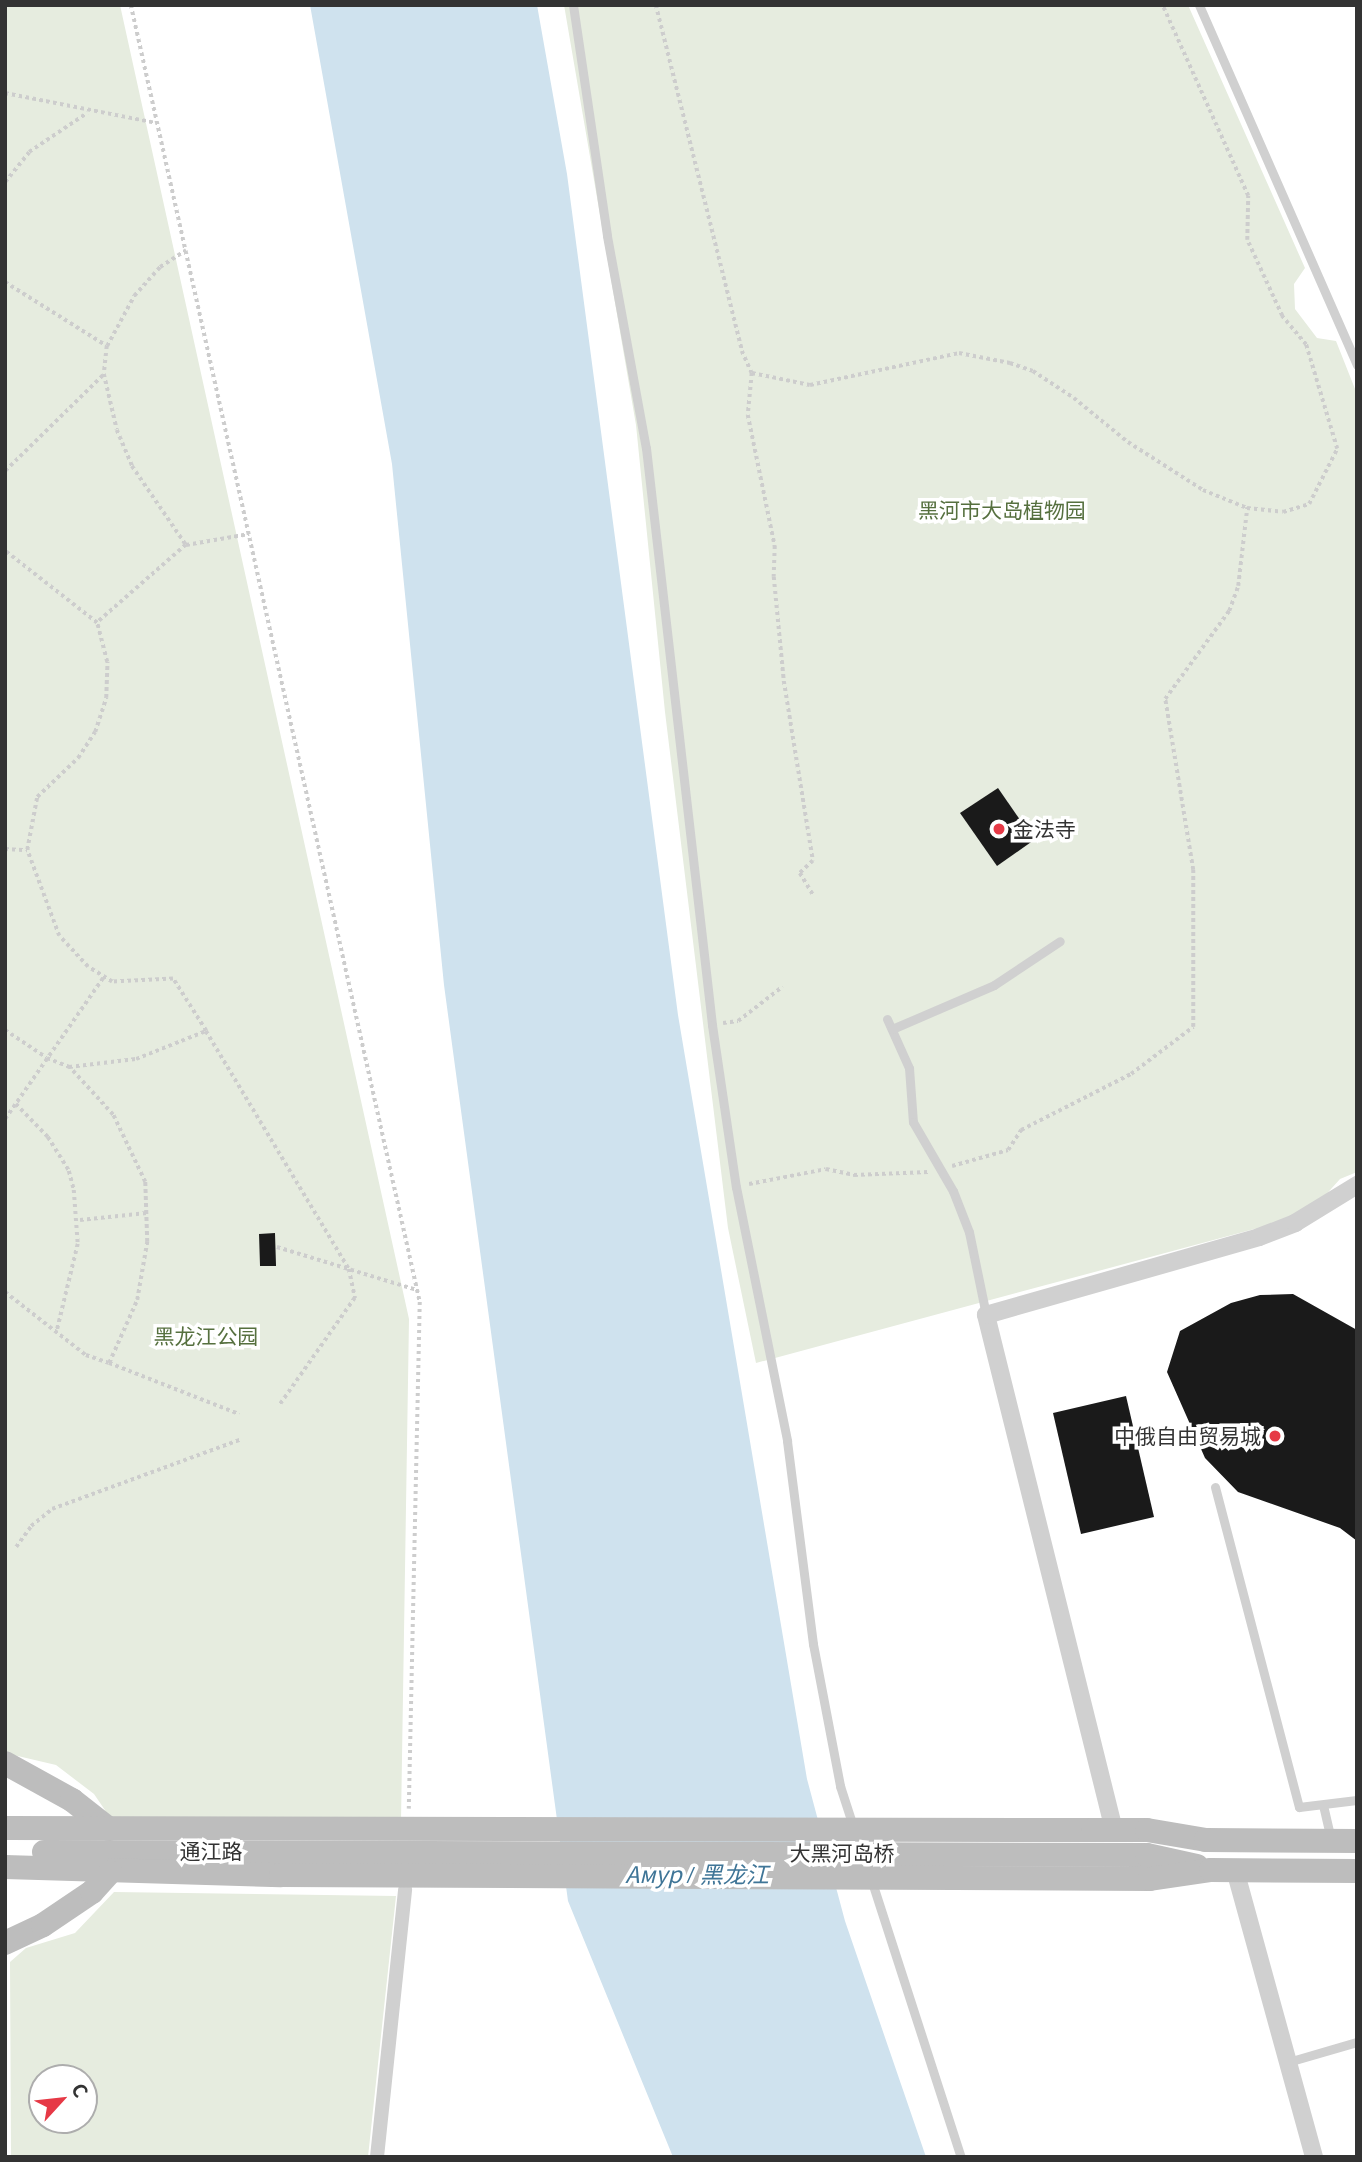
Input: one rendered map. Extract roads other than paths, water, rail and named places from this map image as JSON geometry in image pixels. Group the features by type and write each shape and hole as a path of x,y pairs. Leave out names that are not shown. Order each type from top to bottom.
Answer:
{"main road":[{"path":"5,1763 72,1800 109,1829"},
{"path":"5,1828 415,1831 1103,1830 1206,1840 1357,1841"},
{"name":"通江路","path":"5,1851 415,1831"},
{"name":"大黑河岛桥","path":"415,1831 1100,1867"},
{"path":"5,1867 410,1882 1100,1867 1206,1840"},
{"path":"1147,1855 1223,1870"},
{"path":"1100,1867 1150,1879 1223,1870 1357,1871"},
{"path":"5,1943 52,1919 92,1892 110,1872"}],"street":[{"path":"1103,1830 986,1315 1259,1237 1296,1223 1357,1185"},
{"path":"1223,1870 1288,2062 1314,2157"},
{"path":"377,2157 410,1882"}],"lane":[{"path":"573,5 607,236 646,448 712,1025 736,1187 787,1441 813,1644 840,1786 961,2157"},
{"path":"1199,5 1357,365"},
{"path":"892,1029 994,985 1060,941"},
{"path":"887,1018 909,1068 913,1122 940,1169 969,1232 986,1315"},
{"path":"1215,1487 1299,1807 1357,1800"},
{"path":"1323,1805 1331,1841"},
{"path":"1288,2062 1357,2042"}],"water":[{"name":"Амур / 黑龙江","path":"310,5 537,5 567,174 678,1015 807,1779 845,1921 926,2157 673,2157 568,1901 444,985 392,464"}],"place":[{"name":"金法寺","path":"999,829"},
{"name":"中俄自由贸易城","path":"1275,1436"}],"park label":[{"name":"黑河市大岛植物园","path":"1002,510"},
{"name":"黑龙江公园","path":"206,1336"}]}
